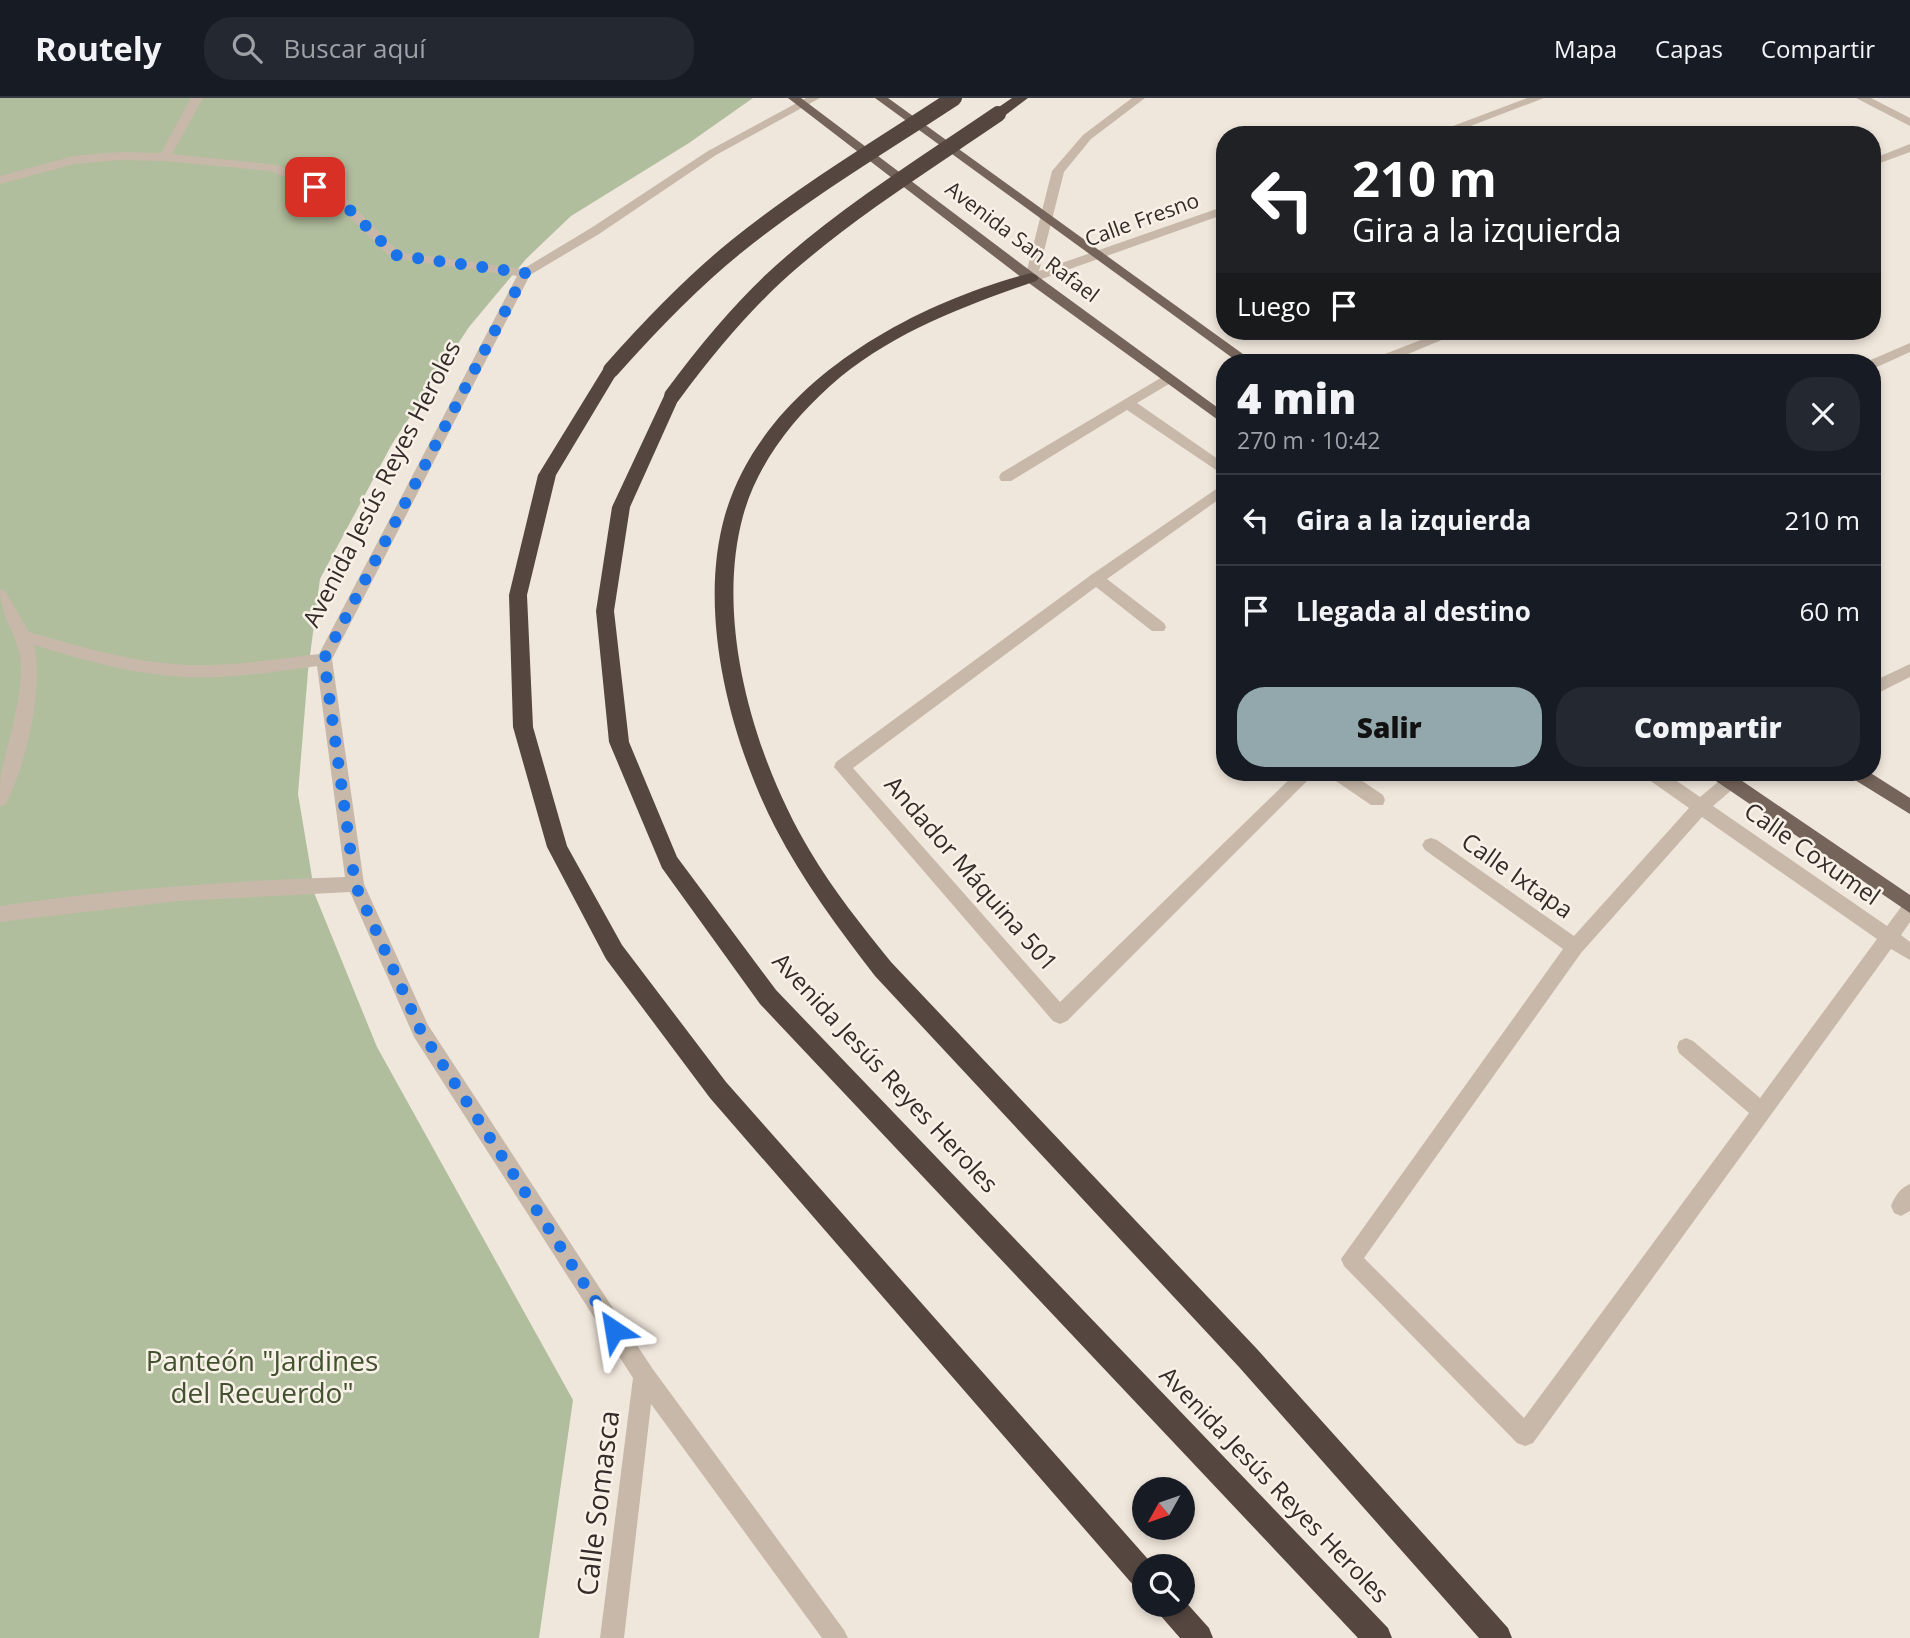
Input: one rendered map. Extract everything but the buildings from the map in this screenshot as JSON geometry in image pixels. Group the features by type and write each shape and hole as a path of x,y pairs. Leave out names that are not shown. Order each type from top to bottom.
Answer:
{"highway":[{"path":"954,98 788,208 738,245 653,322 611,370 547,475 518,595 523,727 556,847 614,952 718,1090 1132,1562"},
{"name":"Avenida Jesús Reyes Heroles","path":"1021,98 862,208 794,261 730,323 672,396 621,507 605,611 619,742 669,862 768,997 1378,1638"},
{"path":"1031,278 992,291 916,323 852,361 801,403 759,460 741,495 730,532 726,582 728,634 736,688 751,745 773,800 802,856 839,912 883,969 1248,1358 1498,1638"},
{"path":"1181,1617 1199,1638"}],"main road":[{"name":"Avenida San Rafael","path":"881,98 1216,339"},
{"name":"Avenida San Rafael","path":"803,100 1031,278 1216,413"},
{"name":"Avenida San Rafael","path":"1217,340 1236,354"},
{"path":"1737,781 1910,907"},
{"path":"1870,781 1910,807"}],"street":[{"path":"165,157 197,98"},
{"path":"1031,278 1058,171 1087,136 1139,98"},
{"path":"1460,126 1538,98"},
{"path":"1863,98 1910,123"},
{"path":"0,180 74,160 120,156 165,157 273,168 336,196 395,255 525,273 712,153 803,100"},
{"path":"1881,159 1910,148"},
{"name":"Calle Fresno","path":"1031,278 1216,213"},
{"name":"Avenida Jesús Reyes Heroles","path":"525,273 324,659 355,884 421,1031 644,1376 836,1638"},
{"path":"1397,354 1433,340"},
{"path":"1881,360 1910,347"},
{"path":"1006,477 1169,378"},
{"path":"1127,403 1216,465"},
{"path":"1158,627 1096,579 1216,494"},
{"name":"Andador Máquina 501","path":"1096,579 842,767 1060,1015 1299,781"},
{"path":"0,595 23,636 29,657 23,721 0,799"},
{"path":"23,636 73,651 184,671 231,671 324,659"},
{"path":"1881,685 1910,670"},
{"path":"1349,781 1377,800"},
{"name":"Calle Coxumel","path":"1664,781 1910,952"},
{"path":"1724,781 1575,947 1351,1259 1525,1436 1910,907"},
{"name":"Calle Ixtapa","path":"1431,845 1575,947"},
{"path":"0,914 148,896 257,887 355,884"},
{"path":"1686,1047 1761,1111"},
{"name":"Calle Somasca","path":"612,1638 644,1376"}],"green space":[{"name":"Panteón \"Jardines del Recuerdo\"","path":"0,98 753,98 689,143 571,216 526,259 469,327 392,444 320,579 308,671 298,794 315,895 377,1047 573,1400 539,1638 0,1638"}],"route":[{"path":"315,187 336,196 395,255 525,273 324,659 341,766 355,884 421,1031 614,1330"}]}
